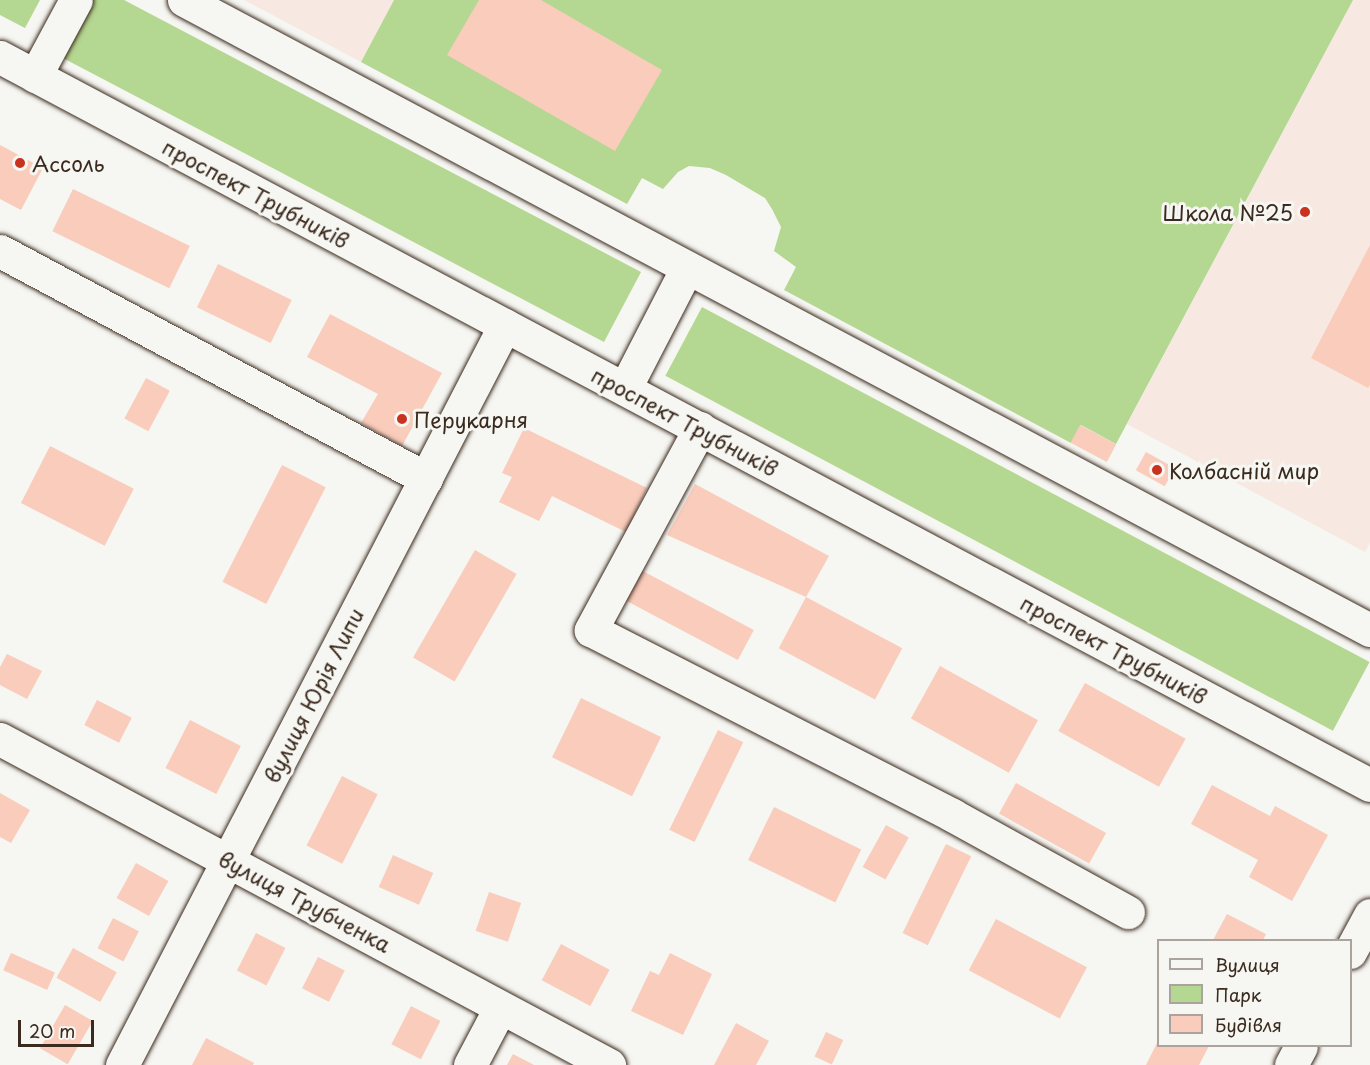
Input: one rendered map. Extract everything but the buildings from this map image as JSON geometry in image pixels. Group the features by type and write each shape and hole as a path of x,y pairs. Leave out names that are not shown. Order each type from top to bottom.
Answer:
{"main road":[{"path":"35,76 76,0"},
{"path":"184,0 1370,630"},
{"name":"проспект Трубників","path":"0,57 1370,785"},
{"path":"0,251 426,478"},
{"path":"625,388 687,268"},
{"name":"вулиця Юрія Липи","path":"122,1065 505,325"},
{"path":"700,428 591,630 952,815 1128,912"},
{"name":"вулиця Трубченка","path":"0,739 609,1065"},
{"path":"1352,948 1370,915"},
{"path":"470,1065 501,1008"},
{"path":"1291,1065 1300,1047"}],"shaded area":[{"path":"244,0 394,0 361,62"},
{"name":"Школа №25","path":"1353,0 1370,0 1370,543 1365,552 1127,424"}],"green space":[{"path":"0,0 40,0 25,28 0,15"},
{"path":"91,0 124,0 641,272 604,342 61,57"},
{"path":"394,0 1353,0 1116,444 1081,425 1071,443 784,290 796,267 774,251 781,227 772,209 765,198 726,175 710,168 689,166 678,172 663,189 642,178 627,204 361,62"},
{"path":"702,307 1370,662 1333,731 665,376"}],"place":[{"name":"Ассоль","path":"20,163"},
{"name":"Школа №25","path":"1305,212"},
{"name":"Перукарня","path":"402,419"},
{"name":"Колбасній мир","path":"1157,470"}]}
